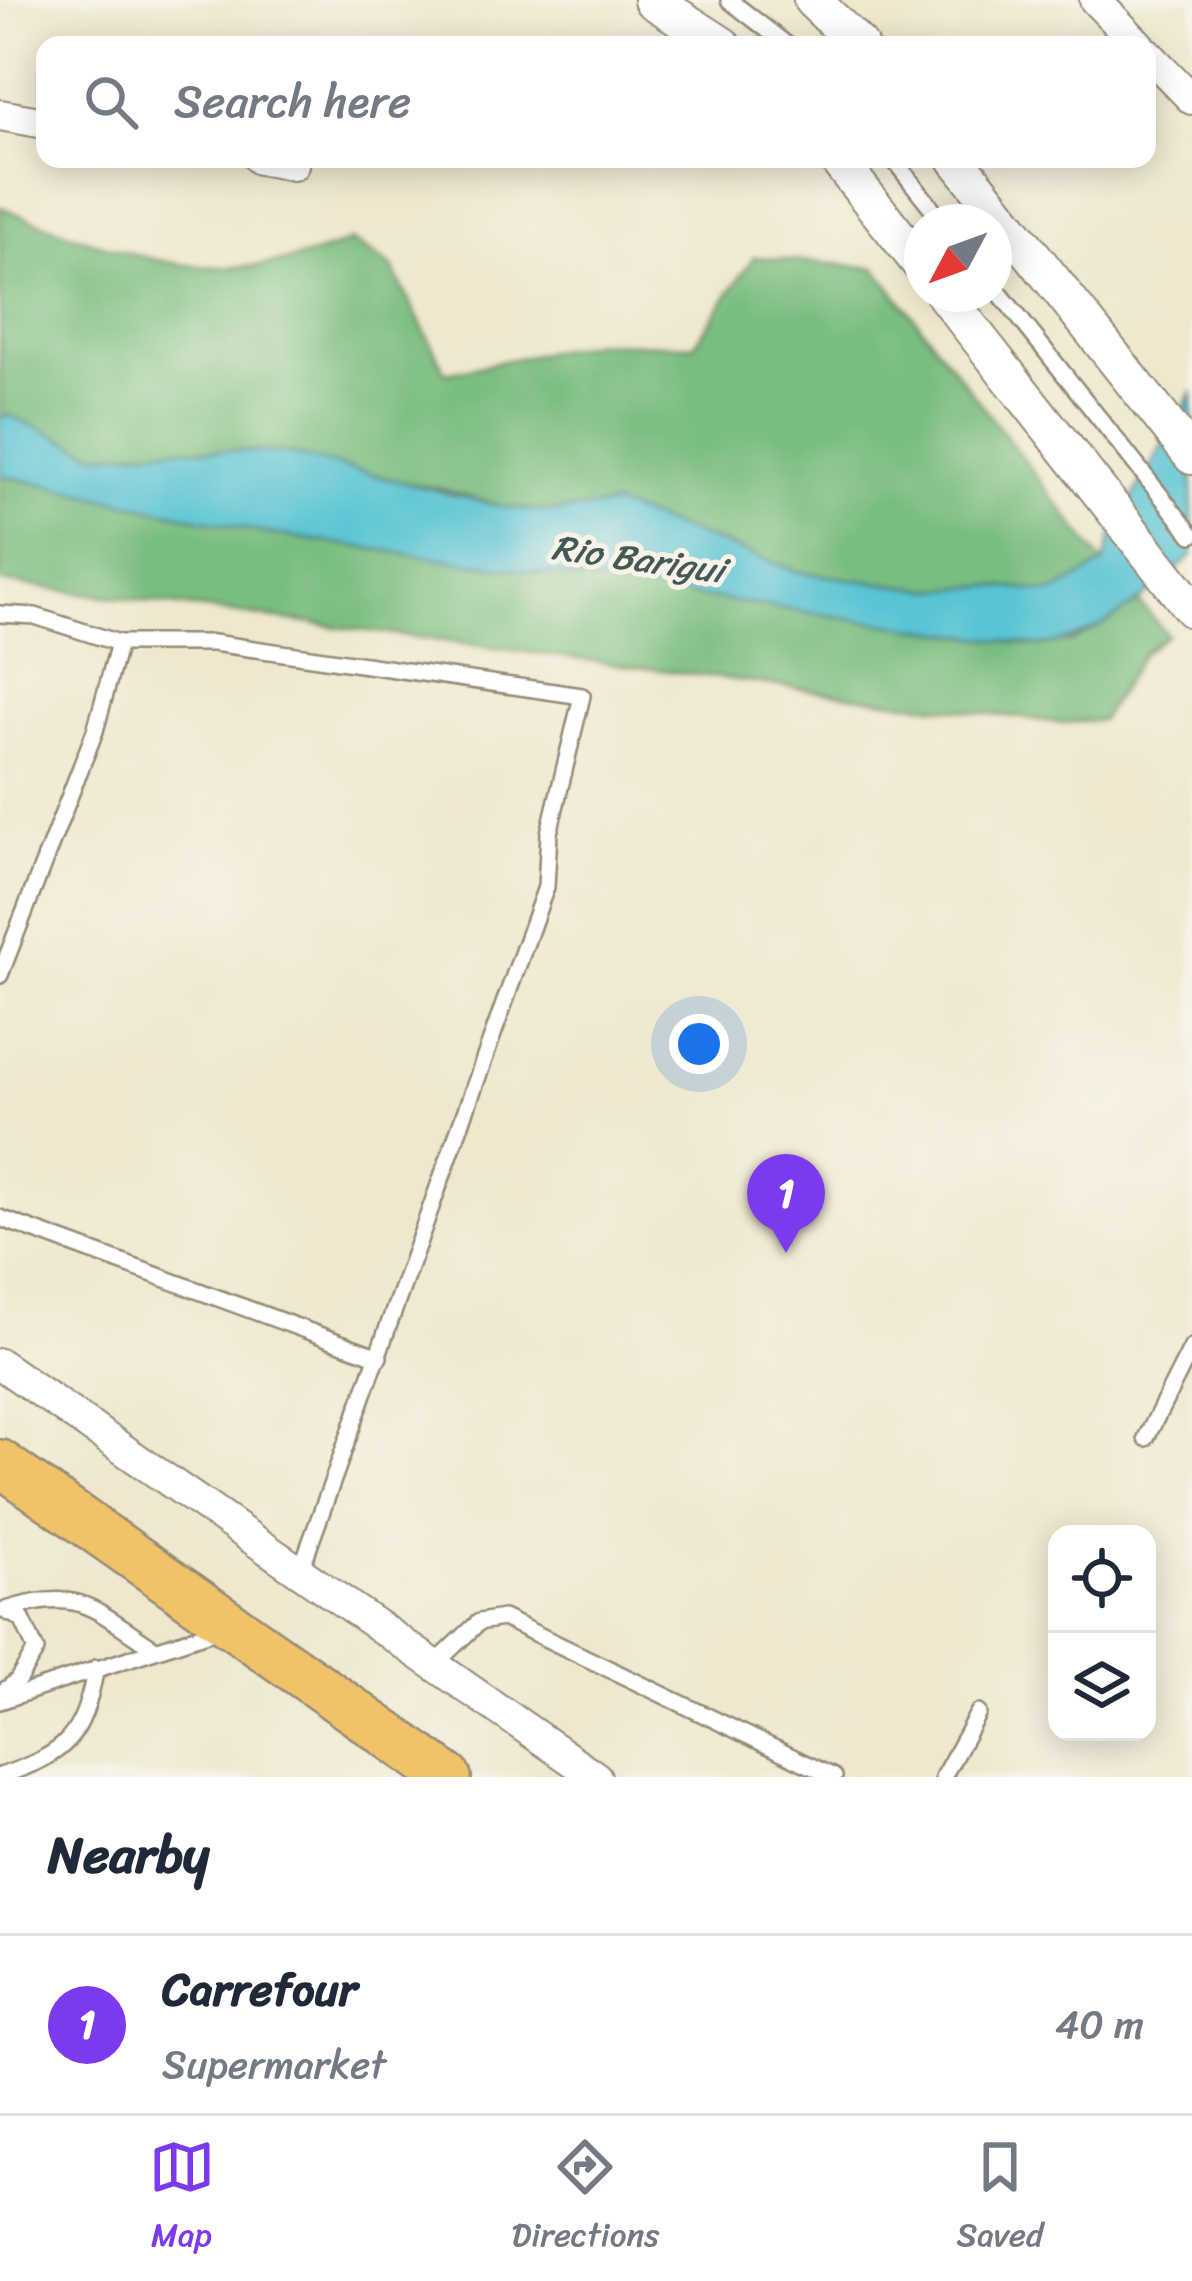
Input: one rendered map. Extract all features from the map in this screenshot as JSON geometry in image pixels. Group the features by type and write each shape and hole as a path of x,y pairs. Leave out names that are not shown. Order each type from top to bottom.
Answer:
{"main road":[{"path":"0,1463 448,1777"}],"street":[{"path":"652,0 708,36"},
{"path":"812,0 850,36"},
{"path":"1095,0 1130,36"},
{"path":"1156,62 1192,99"},
{"path":"0,116 36,122"},
{"path":"844,168 904,243"},
{"path":"963,168 1192,456"},
{"path":"958,312 1192,609"},
{"path":"0,1364 437,1662 596,1777"}],"lane":[{"path":"729,0 775,36"},
{"path":"900,168 929,204"},
{"path":"1012,309 1192,535"},
{"path":"0,614 34,616 119,643 213,643 582,696 549,833 546,887 301,1569"},
{"path":"0,975 95,731 119,643"},
{"path":"0,1218 380,1357"},
{"path":"1146,1438 1192,1347"},
{"path":"3,1611 50,1596 86,1604 154,1648"},
{"path":"0,1698 36,1650 22,1619 3,1611"},
{"path":"437,1662 479,1622 503,1618 834,1777"},
{"path":"0,1698 234,1625"},
{"path":"0,1776 40,1762 69,1744 86,1714 96,1668"},
{"path":"943,1777 977,1713"}],"green space":[{"path":"0,207 90,241 173,263 258,266 352,241 391,266 446,373 595,342 694,345 754,257 876,268 904,304 904,312 910,312 1104,564 1053,594 993,586 932,590 799,572 614,505 554,512 503,507 439,488 169,448 99,455 9,415 0,416"},
{"path":"0,475 265,533 1072,642 1139,602 1167,635 1143,653 1101,720 1061,723 0,582"}],"water":[{"name":"Rio Barigui","path":"1192,394 1192,556 1102,625 1039,646 265,533 0,475 0,416 9,415 99,455 169,448 286,453 503,507 554,512 614,505 799,572 932,590 993,586 1053,593 1104,564 1115,529"}],"place":[{"name":"Carrefour","path":"786,1253"}]}
